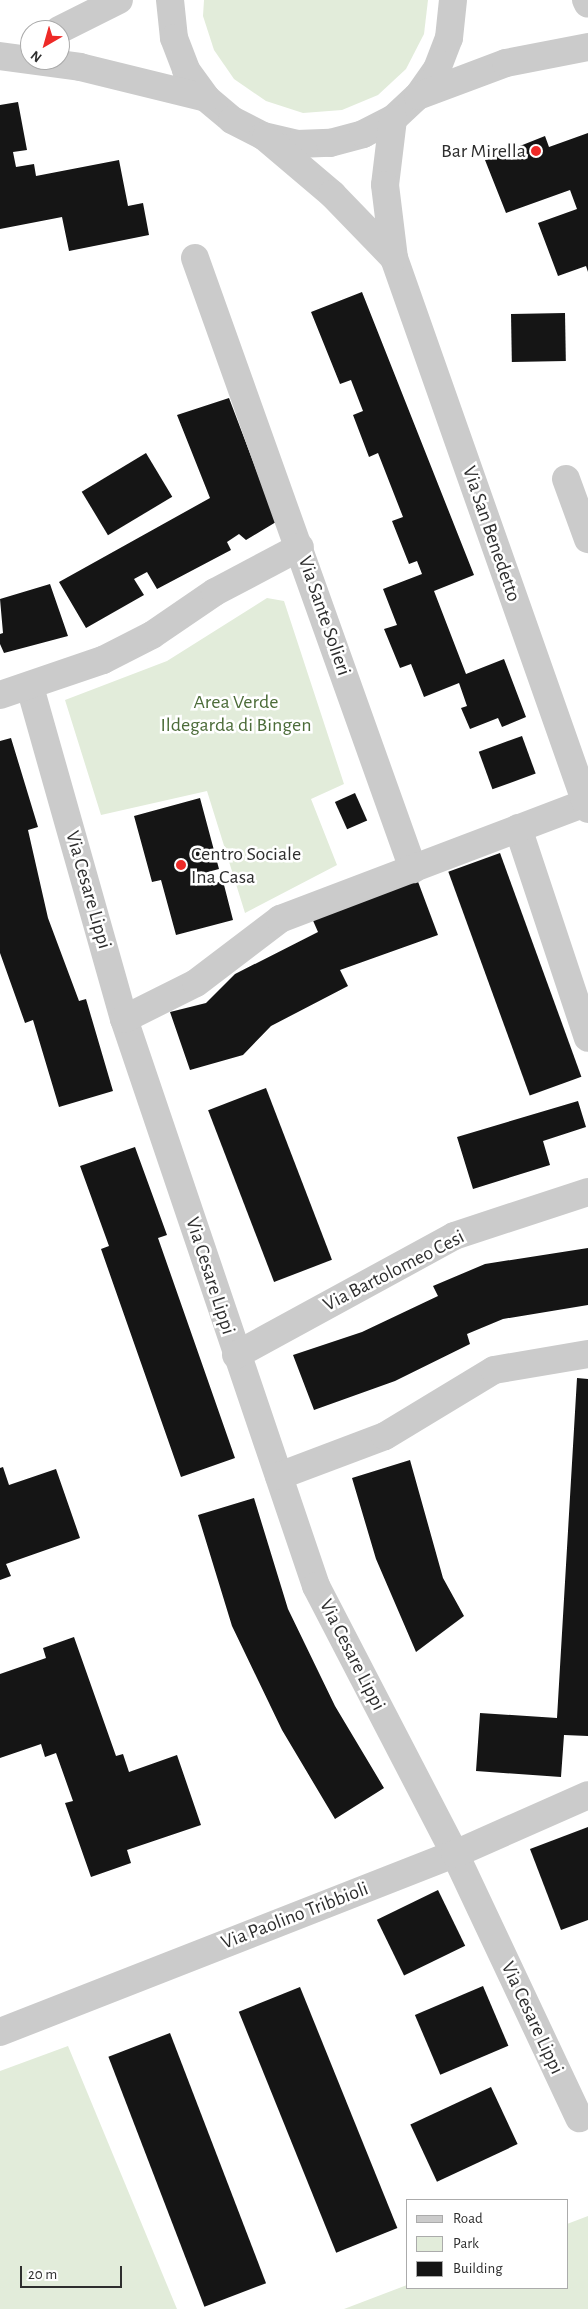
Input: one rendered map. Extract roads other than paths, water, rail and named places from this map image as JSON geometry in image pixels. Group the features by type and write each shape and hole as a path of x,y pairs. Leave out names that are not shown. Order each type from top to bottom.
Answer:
{"street":[{"path":"70,24 119,0"},
{"path":"170,0 177,46 186,70 206,98 232,120 263,136 297,144 330,142 363,134 393,119 418,96 437,69 449,38 453,0"},
{"path":"586,0 588,4"},
{"path":"0,55 20,46"},
{"path":"418,96 506,63 588,47"},
{"path":"0,55 80,67 206,98"},
{"name":"Via San Benedetto","path":"393,119 385,185 394,258 587,806"},
{"name":"Via San Benedetto","path":"263,136 332,194 394,258"},
{"name":"Via Sante Solieri","path":"195,258 300,547 413,869"},
{"path":"566,479 588,539"},
{"path":"0,695 30,687 103,660 152,635 215,592 300,547"},
{"name":"Via Cesare Lippi","path":"30,687 124,1019 236,1355 316,1586 455,1854 579,2118"},
{"path":"124,1019 196,983 280,919 518,828 587,806"},
{"path":"518,828 588,1038"},
{"name":"Via Bartolomeo Cesi","path":"236,1355 454,1236 588,1192"},
{"path":"279,1476 385,1436 494,1370 588,1354"},
{"name":"Via Paolino Tribbioli","path":"0,2032 455,1854 588,1795"}],"place":[{"name":"Bar Mirella","path":"536,151"},
{"name":"Centro Sociale Ina Casa","path":"181,865"}],"park label":[{"name":"Area Verde Ildegarda di Bingen","path":"236,714"}]}
